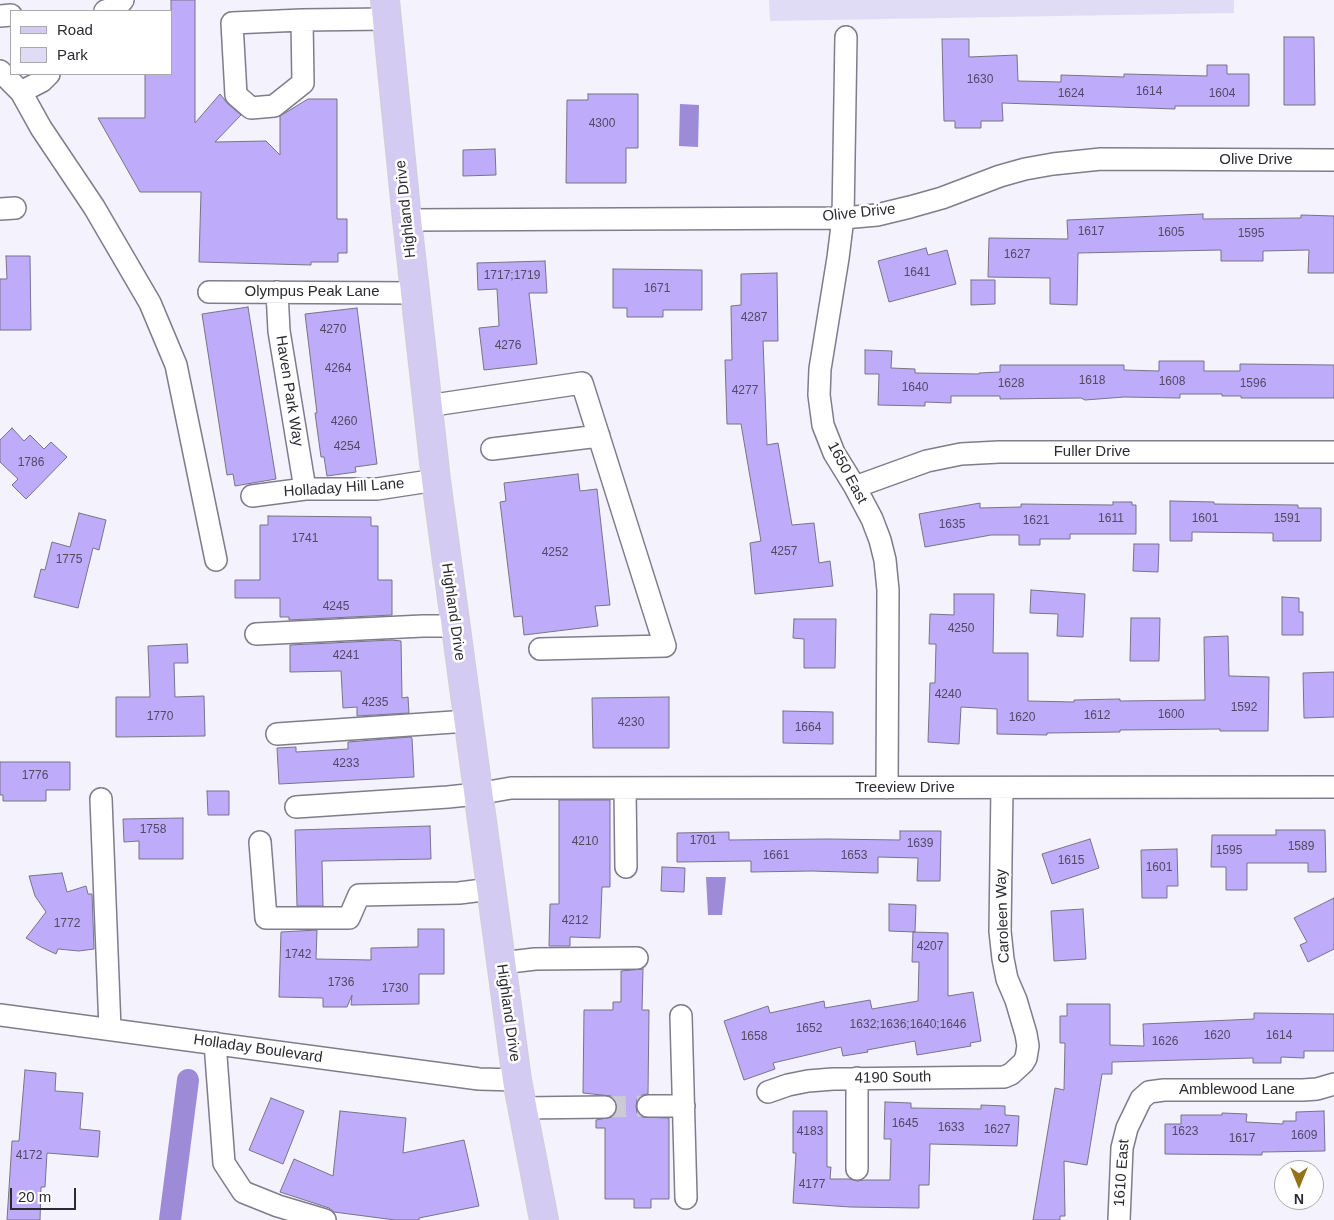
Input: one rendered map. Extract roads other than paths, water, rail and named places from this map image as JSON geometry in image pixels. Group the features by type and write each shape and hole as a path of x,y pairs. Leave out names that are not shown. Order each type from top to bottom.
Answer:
{"main road":[{"name":"Highland Drive","path":"386,9 427,406 455,626 517,1080 544,1220"}],"street":[{"path":"108,10 117,7 123,0"},
{"path":"302,20 303,83 274,106 251,108 236,95 232,23 302,20 386,9"},
{"name":"1650 East","path":"846,37 842,218 838,258 820,370 819,395 823,425 834,453 872,519 885,560 888,583 887,788"},
{"path":"0,71 21,92 41,128 94,207 150,303 176,365 216,560"},
{"path":"21,92 42,82 48,75"},
{"name":"Olive Drive","path":"407,220 842,218 877,215 910,207 942,198 1000,176 1053,164 1101,159 1334,160"},
{"name":"Olympus Peak Lane","path":"209,292 415,293"},
{"name":"Haven Park Way","path":"277,292 278,331 305,488"},
{"path":"427,406 582,383 665,646 540,649"},
{"path":"492,449 599,436"},
{"name":"Fuller Drive","path":"855,487 926,461 961,454 999,452 1334,452"},
{"name":"Holladay Hill Lane","path":"252,496 305,488 377,489 436,480"},
{"path":"256,634 455,626"},
{"path":"277,734 468,721"},
{"name":"Treeview Drive","path":"296,807 477,794 511,788 1334,786"},
{"path":"625,788 626,867"},
{"name":"Caroleen Way","path":"1002,788 1000,931 1007,979 1023,1022 1028,1046 1026,1058 1018,1068"},
{"path":"101,798 110,1029"},
{"path":"260,842 266,918 349,918 359,894 459,893 490,889"},
{"path":"501,963 535,959 637,958"},
{"name":"Holladay Boulevard","path":"0,1015 478,1079 517,1080"},
{"path":"681,1016 686,1198"},
{"path":"215,1043 224,1163 242,1192 278,1206 325,1220"},
{"name":"4190 South","path":"768,1092 808,1081 856,1078 1004,1077 1018,1068"},
{"path":"856,1078 857,1169"},
{"name":"Amblewood Lane","path":"1141,1099 1149,1092 1164,1090 1303,1090 1317,1089 1334,1084"},
{"name":"1610 East","path":"1119,1220 1122,1148 1126,1128 1141,1099"},
{"path":"648,1106 684,1106"},
{"path":"522,1108 606,1107"}],"waterway":[{"path":"170,1220 188,1080"}],"tunnel":[{"path":"605,1107 648,1106"}]}
